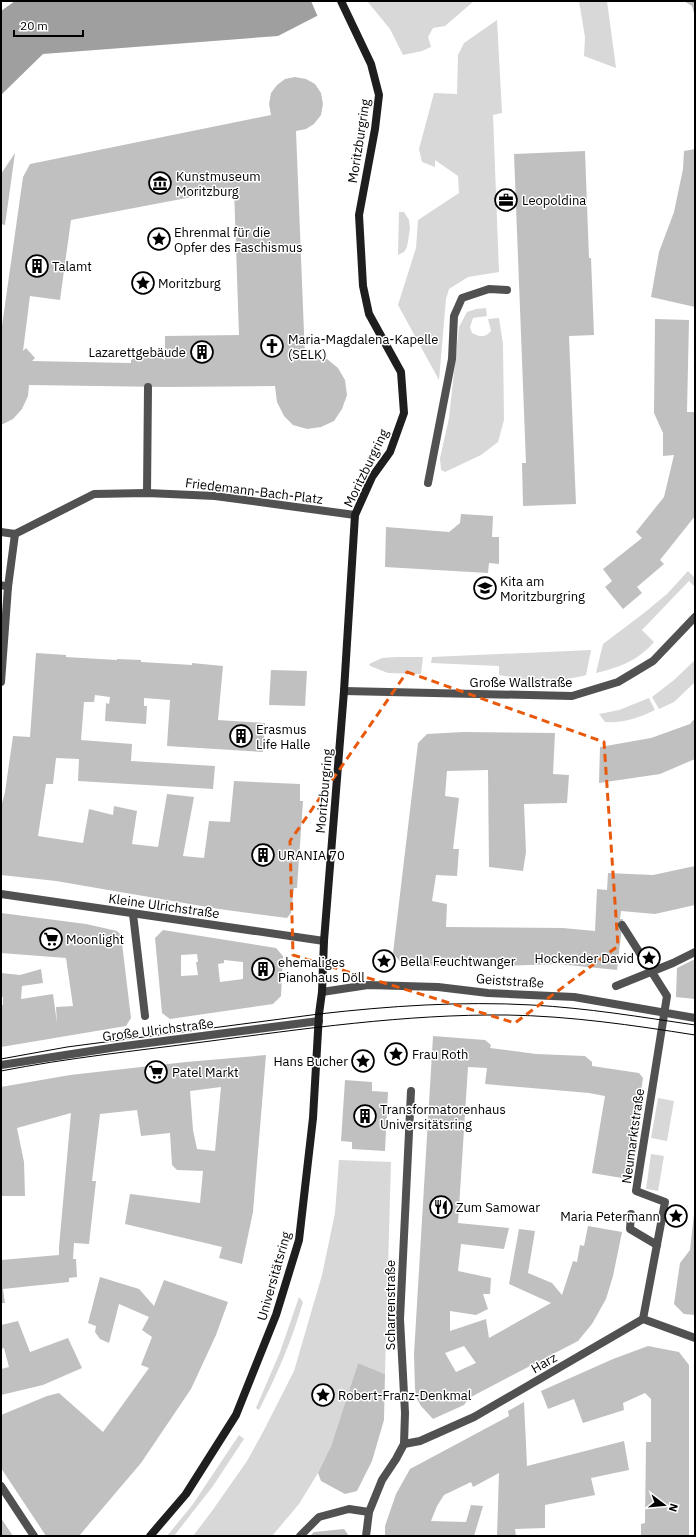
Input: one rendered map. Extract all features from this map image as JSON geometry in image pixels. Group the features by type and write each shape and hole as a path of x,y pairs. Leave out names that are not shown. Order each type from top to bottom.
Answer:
{"street":[{"name":"Moritzburgring","path":"324,941 344,691 355,515 372,476 390,452 404,413 401,372 369,314 363,286 359,215 376,128 379,95 371,64 341,1"},
{"path":"428,483 452,359 454,316 462,298 488,290 507,290"},
{"path":"147,493 148,387"},
{"name":"Friedemann-Bach-Platz","path":"15,534 94,494 147,493 215,496 355,515"},
{"path":"1,532 15,534 4,586 1,682"},
{"name":"Große Wallstraße","path":"344,691 572,696 618,682 653,661 695,617"},
{"name":"Kleine Ulrichstraße","path":"1,894 324,941"},
{"name":"Große Ulrichstraße","path":"133,914 145,1016"},
{"path":"622,925 667,996 664,1012"},
{"name":"Universitätsring","path":"150,1536 186,1494 236,1415 276,1315 299,1240 313,1118 324,941"},
{"path":"616,986 674,963 695,952"},
{"name":"Geiststraße","path":"322,992 368,985 438,987 488,993 574,997 695,1018"},
{"name":"Neumarktstraße","path":"643,1319 665,1202 636,1191 664,1012"},
{"name":"Große Ulrichstraße","path":"1,1065 116,1047 319,1021"},
{"name":"Scharrenstraße","path":"366,1536 369,1512 382,1480 404,1444 405,1413 400,1319 411,1090"},
{"path":"631,1214 630,1229 657,1245"},
{"path":"643,1319 695,1338"},
{"name":"Harz","path":"404,1444 420,1441 474,1417 643,1319"},
{"path":"1,1486 34,1536"},
{"path":"300,1536 319,1517 349,1509 369,1512"}],"highlighted area":[{"path":"407,672 604,742 618,946 515,1023 293,955 290,841"}],"shaded area":[{"path":"15,1 346,1 278,36 43,54 1,95 1,11"},
{"path":"367,1 474,1 445,26 433,28 428,37 431,47 422,51 403,55 390,29"},
{"path":"579,1 607,1 616,68 584,56 585,37"},
{"path":"497,20 502,113 493,115 499,272 468,277 449,289 446,299 439,380 398,305 416,248 418,220 459,193 458,176 435,160 435,167 422,162 419,149 434,93 457,94 458,55 464,43"},
{"path":"399,212 404,212 409,220 410,229 407,247 404,252 398,255"},
{"path":"486,308 487,316 473,318 470,327 472,333 484,336 491,331 488,319 499,318 503,344 504,420 498,442 481,455 445,472 441,470 440,458 449,418 459,327 467,312"},
{"path":"688,571 695,578 695,587 689,581 642,630 654,642 642,654 628,662 612,669 596,673 603,644 667,594"},
{"path":"591,650 586,675 552,681 522,679 499,675 499,666 431,663 432,657"},
{"path":"423,657 421,674 388,673 370,666 369,664 382,658"},
{"path":"695,660 695,682 674,702 659,709 652,697 674,680"},
{"path":"649,698 655,710 637,718 619,722 605,722 599,714 619,710"},
{"path":"658,1098 674,1101 667,1141 651,1138"},
{"path":"651,1154 664,1156 658,1191 646,1189"},
{"path":"339,1160 391,1162 385,1374 358,1363 331,1446 318,1473 299,1504 272,1536 193,1536 247,1461 294,1371 322,1275 335,1213"},
{"path":"299,1297 303,1302 294,1330 278,1370 259,1410 256,1408 280,1352"},
{"path":"239,1435 244,1439 213,1486 174,1536 167,1536 193,1504"}],"pier":[{"path":"311,1 348,1 318,17"}],"building":[{"path":"684,1 695,1 695,17 692,6"},
{"path":"295,77 306,79 315,84 321,93 323,104 321,115 314,124 306,129 296,131 305,358 312,357 327,359 338,368 345,380 347,395 342,409 334,421 321,427 307,429 293,425 284,416 277,402 275,386 165,387 29,385 28,396 22,409 13,419 1,425 1,333 23,177 30,164 271,115 269,104 271,93 277,85 285,79","holes":["234,189 239,335 165,336 165,360 148,350 131,360 131,363 32,361 35,358 26,348 23,351 30,296 60,300 71,220"]},
{"path":"695,149 695,307 651,297 659,252 674,212 683,169 684,151"},
{"path":"585,151 589,258 591,258 594,335 569,336 576,504 523,506 522,463 526,463 514,154"},
{"path":"15,153 5,225 1,224 1,174"},
{"path":"655,319 689,320 687,412 695,412 695,516 660,560 664,564 637,587 642,593 623,609 605,587 612,581 603,569 642,538 636,532 664,497 674,455 663,456 663,433 654,413"},
{"path":"461,514 493,516 492,537 499,537 499,564 489,563 488,573 385,567 386,527 449,532 460,523"},
{"path":"36,653 66,655 66,657 141,660 141,662 192,665 192,663 223,666 218,720 265,723 263,752 167,746 170,700 144,698 144,706 147,706 146,724 105,721 106,703 109,704 110,697 95,695 94,702 84,702 81,740 132,744 131,761 215,766 213,789 78,781 79,759 56,758 53,784 46,784 38,836 83,843 89,809 113,815 114,806 137,811 132,844 158,847 167,794 194,797 183,856 204,858 209,821 230,822 234,781 300,784 300,801 303,801 297,888 294,888 291,913 287,918 219,909 56,881 1,875 1,807 5,792 13,736 30,737"},
{"path":"271,670 307,671 305,706 269,705"},
{"path":"695,718 695,759 660,774 599,783 600,747 651,738 690,724"},
{"path":"463,732 555,733 553,774 569,775 567,803 524,804 526,852 523,871 489,867 488,770 447,771 445,796 459,798 453,849 459,849 457,876 436,875 432,901 447,904 446,927 563,928 595,931 597,889 607,890 608,873 653,875 695,866 695,905 655,914 621,911 620,919 623,919 617,970 558,964 444,966 402,964 393,953 418,743 427,734"},
{"path":"1,913 86,924 117,931 121,935 131,1018 126,1026 1,1047 1,1005 3,1005 3,997 1,997 1,973 20,975 41,969 43,983 22,986 21,999 53,994 57,1023 56,1007 73,1006 66,958 1,953"},
{"name":"ehemaliges Pianohaus Döll","path":"163,930 276,948 283,956 281,996 273,1004 170,1019 162,1013 155,938","holes":["197,954 198,962 196,962 198,975 181,976 181,955","224,960 243,962 243,979 220,982 218,964 224,963"]},
{"path":"695,959 695,999 676,997 677,968"},
{"path":"433,1036 485,1040 491,1045 490,1048 536,1054 585,1056 592,1062 592,1066 639,1073 643,1078 628,1179 592,1173 605,1096 589,1093 485,1084 487,1068 468,1067 458,1223 509,1228 504,1249 461,1244 458,1271 491,1278 490,1294 483,1294 488,1309 476,1315 450,1311 450,1331 486,1319 489,1338 551,1303 509,1284 519,1229 535,1231 528,1273 552,1283 562,1295 573,1261 577,1262 580,1245 584,1246 588,1226 622,1232 613,1276 606,1299 592,1324 578,1341 469,1398 464,1405 433,1419 421,1406 417,1399 415,1389 414,1354","holes":["464,1346 476,1363 456,1372 445,1353"]},
{"path":"266,1055 253,1212 242,1264 219,1258 222,1247 125,1224 130,1194 200,1203 203,1171 177,1170 172,1165 170,1133 141,1136 137,1110 100,1114 92,1181 96,1181 89,1244 74,1243 73,1259 76,1259 77,1277 69,1278 69,1282 3,1289 5,1303 1,1303 1,1260 59,1255 71,1113 17,1128 24,1162 25,1196 1,1196 1,1087 70,1075","holes":["221,1087 215,1151 197,1149 193,1130 190,1091"]},
{"name":"Transformatorenhaus Universitätsring","path":"345,1080 372,1082 372,1091 388,1092 385,1151 352,1149 352,1142 341,1141"},
{"path":"694,1214 695,1315 684,1314 674,1304 680,1263 690,1250"},
{"path":"100,1277 139,1289 154,1306 164,1280 228,1302 216,1335 191,1389 141,1463 79,1536 46,1536 1,1468 1,1415 47,1396 59,1393 103,1432 149,1368 141,1365 152,1337 142,1330 149,1317 119,1304 109,1343 100,1339 95,1332 96,1326 88,1323"},
{"path":"18,1321 30,1352 68,1338 82,1368 43,1385 1,1395 1,1369 9,1367 4,1348 1,1349 1,1325"},
{"path":"648,1346 679,1352 689,1365 689,1536 641,1536 641,1524 645,1523 646,1442 651,1442 651,1399 645,1393 623,1403 624,1410 583,1423 574,1399 548,1409 541,1391 613,1359"},
{"path":"358,1363 385,1374 384,1420 372,1461 357,1491 345,1494 321,1481 318,1473 331,1446"},
{"path":"524,1402 527,1466 624,1441 629,1470 591,1478 595,1495 545,1505 545,1528 515,1529 516,1536 497,1536 499,1473 473,1487 471,1482 444,1495 437,1506 431,1521 466,1522 471,1505 483,1506 474,1536 385,1536 385,1526 396,1494 410,1469 509,1416 508,1411"},
{"path":"1,1518 13,1536 1,1536"},
{"path":"344,1529 349,1536 310,1536 314,1532"}],"tram line":[{"path":"1,1059 67,1047 319,1014 425,1005 505,1004 553,1006 695,1025"},
{"path":"1,1071 76,1058 278,1032 354,1023 469,1015 507,1015 578,1019 695,1035"}],"place":[{"name":"Kunstmuseum Moritzburg","path":"160,183"},
{"name":"Leopoldina","path":"506,200"},
{"name":"Ehrenmal für die Opfer des Faschismus","path":"159,239"},
{"name":"Talamt","path":"37,266"},
{"name":"Moritzburg","path":"143,283"},
{"name":"Maria-Magdalena-Kapelle (SELK)","path":"272,346"},
{"name":"Lazarettgebäude","path":"202,352"},
{"name":"Kita am Moritzburgring","path":"485,588"},
{"name":"Erasmus Life Halle","path":"241,736"},
{"name":"URANIA 70","path":"263,855"},
{"name":"Moonlight","path":"51,939"},
{"name":"Hockender David","path":"649,958"},
{"name":"Bella Feuchtwanger","path":"384,961"},
{"name":"ehemaliges Pianohaus Döll","path":"263,969"},
{"name":"Frau Roth","path":"396,1054"},
{"name":"Hans Bucher","path":"363,1061"},
{"name":"Patel Markt","path":"156,1072"},
{"name":"Transformatorenhaus Universitätsring","path":"365,1116"},
{"name":"Zum Samowar","path":"441,1207"},
{"name":"Maria Petermann","path":"676,1216"},
{"name":"Robert-Franz-Denkmal","path":"323,1395"}]}
